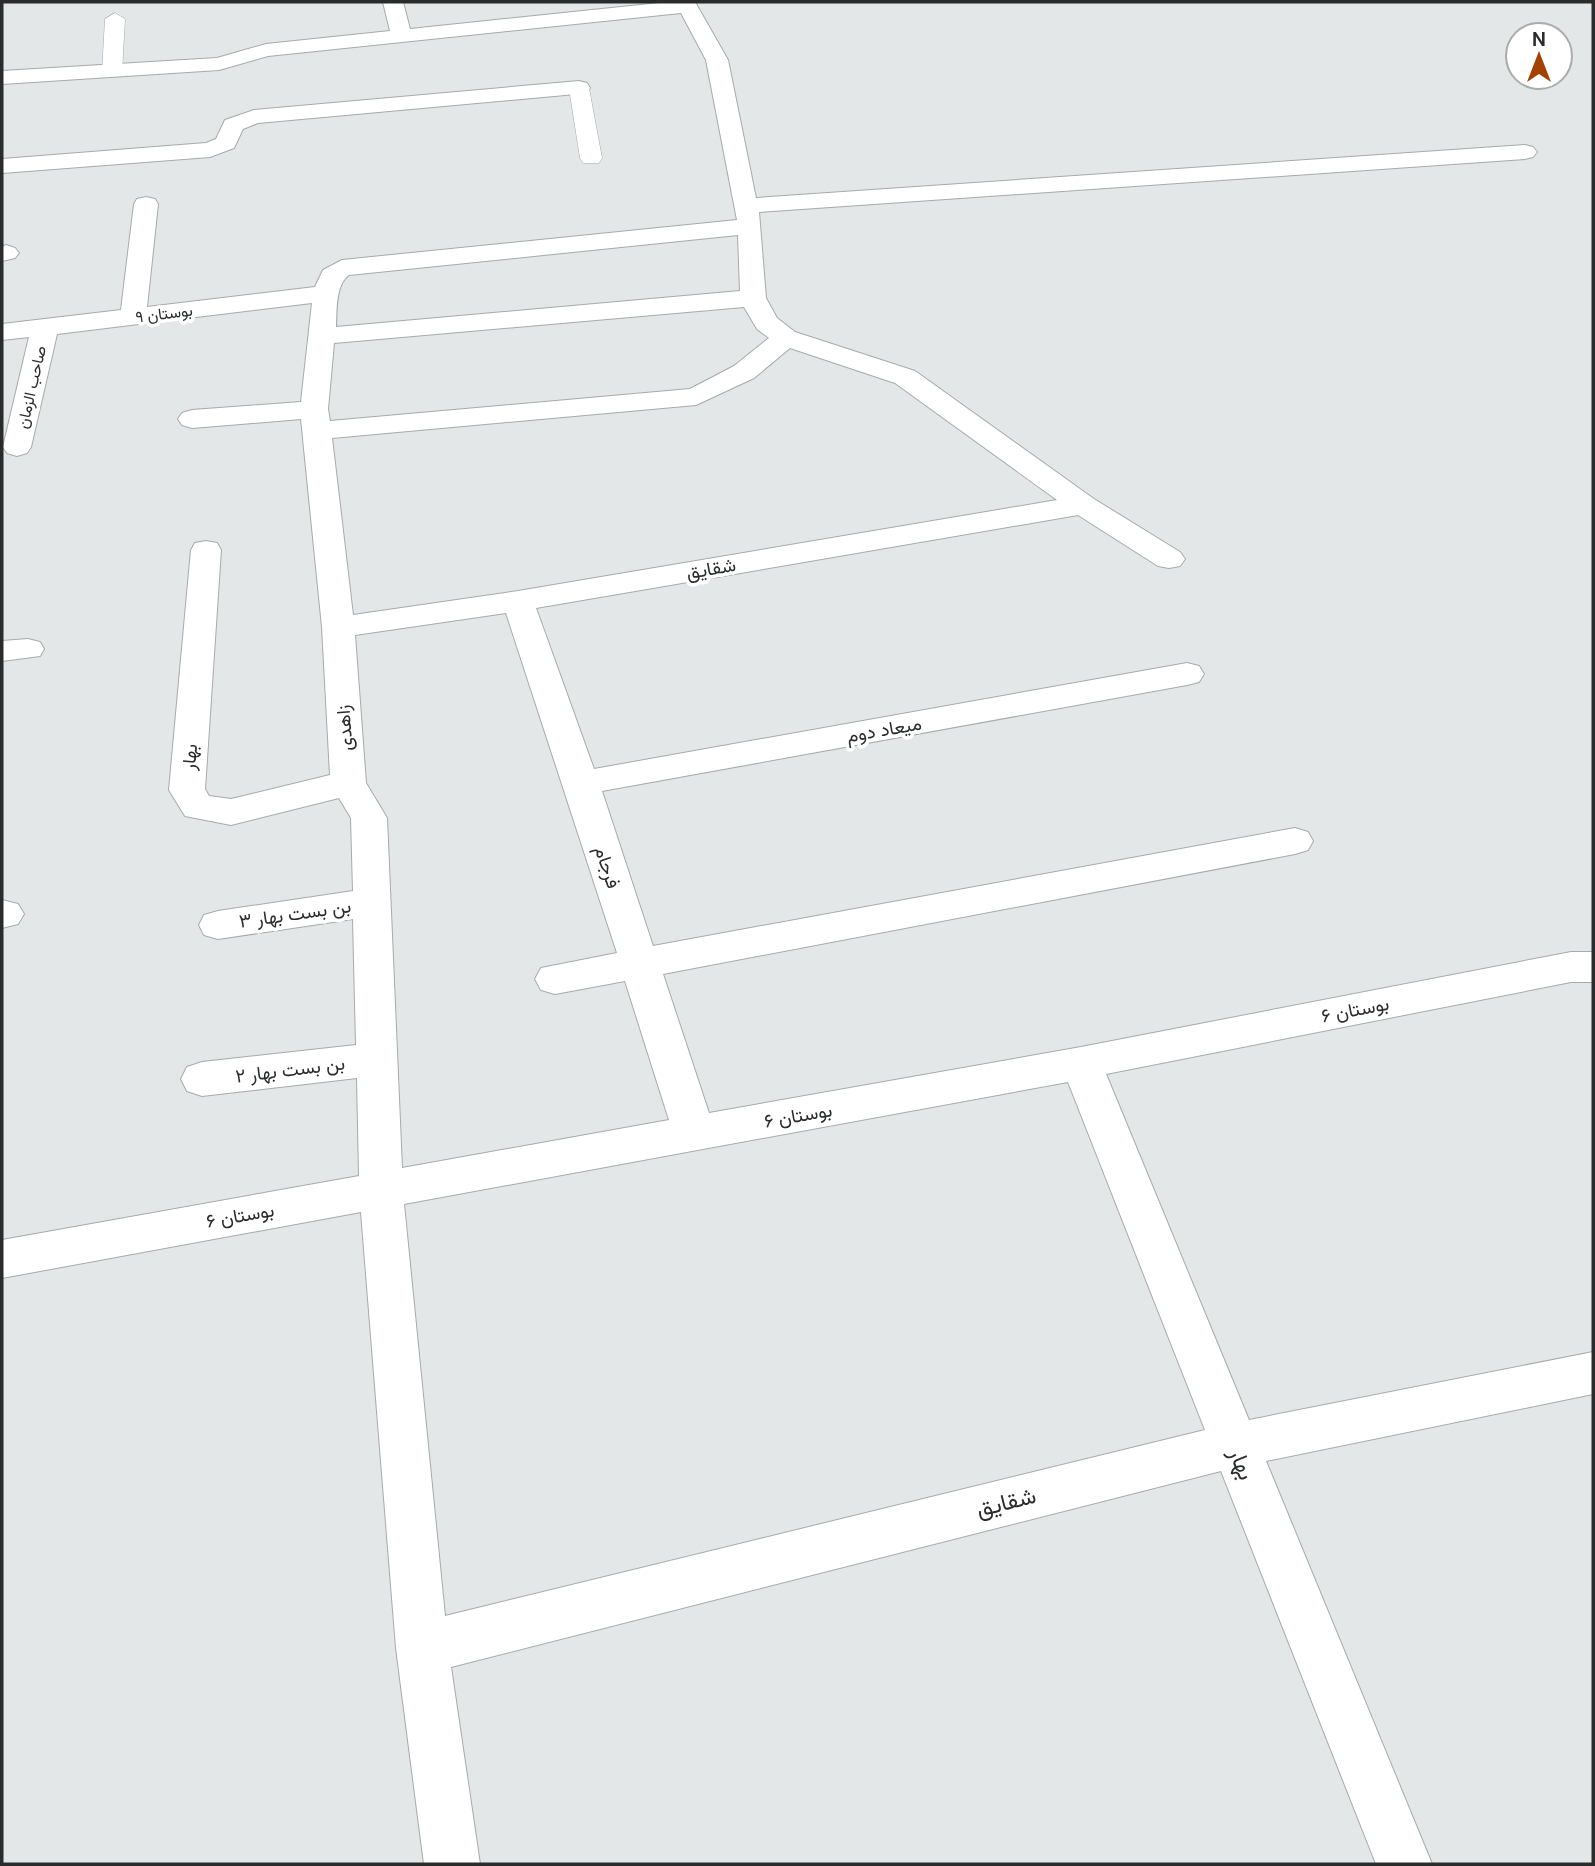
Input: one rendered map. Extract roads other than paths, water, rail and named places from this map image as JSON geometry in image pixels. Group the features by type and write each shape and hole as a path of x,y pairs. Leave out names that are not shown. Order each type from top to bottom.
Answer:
{"street":[{"path":"393,2 402,36"},
{"path":"550,2 570,18"},
{"path":"2,78 219,64 266,50 686,4 717,60 748,216 753,298 766,323 786,338 905,377 1083,505 1169,559"},
{"path":"2,166 210,150 226,143 233,125 254,117 579,88"},
{"name":"بوستان ۹","path":"2,332 133,317 334,281 748,216 1525,152"},
{"path":"133,317 146,204"},
{"name":"زاهدی","path":"334,281 322,336 315,420 338,627 348,783 369,818 381,1189 422,1648 452,1864"},
{"path":"322,336 753,298"},
{"name":"صاحب الزمان","path":"17,447 46,327"},
{"path":"192,419 315,420 696,397 744,372 786,338"},
{"name":"شقایق","path":"338,627 518,601 1083,505"},
{"name":"بهار","path":"206,550 187,790 198,807 230,812 348,783"},
{"name":"فرجام","path":"518,601 581,783 695,1134"},
{"name":"میعاد دوم","path":"581,783 1187,674"},
{"path":"555,979 1295,841"},
{"name":"بن بست بهار ۳","path":"218,925 373,902"},
{"name":"بوستان ۶","path":"2,1259 1081,1063 1571,967 1593,967"},
{"name":"بن بست بهار ۲","path":"202,1079 378,1059"},
{"name":"بهار","path":"1081,1063 1404,1864"},
{"name":"شقایق","path":"422,1648 1235,1445 1593,1373"}],"lane":[{"path":"112,72 115,19"},
{"path":"579,88 591,158"}]}
